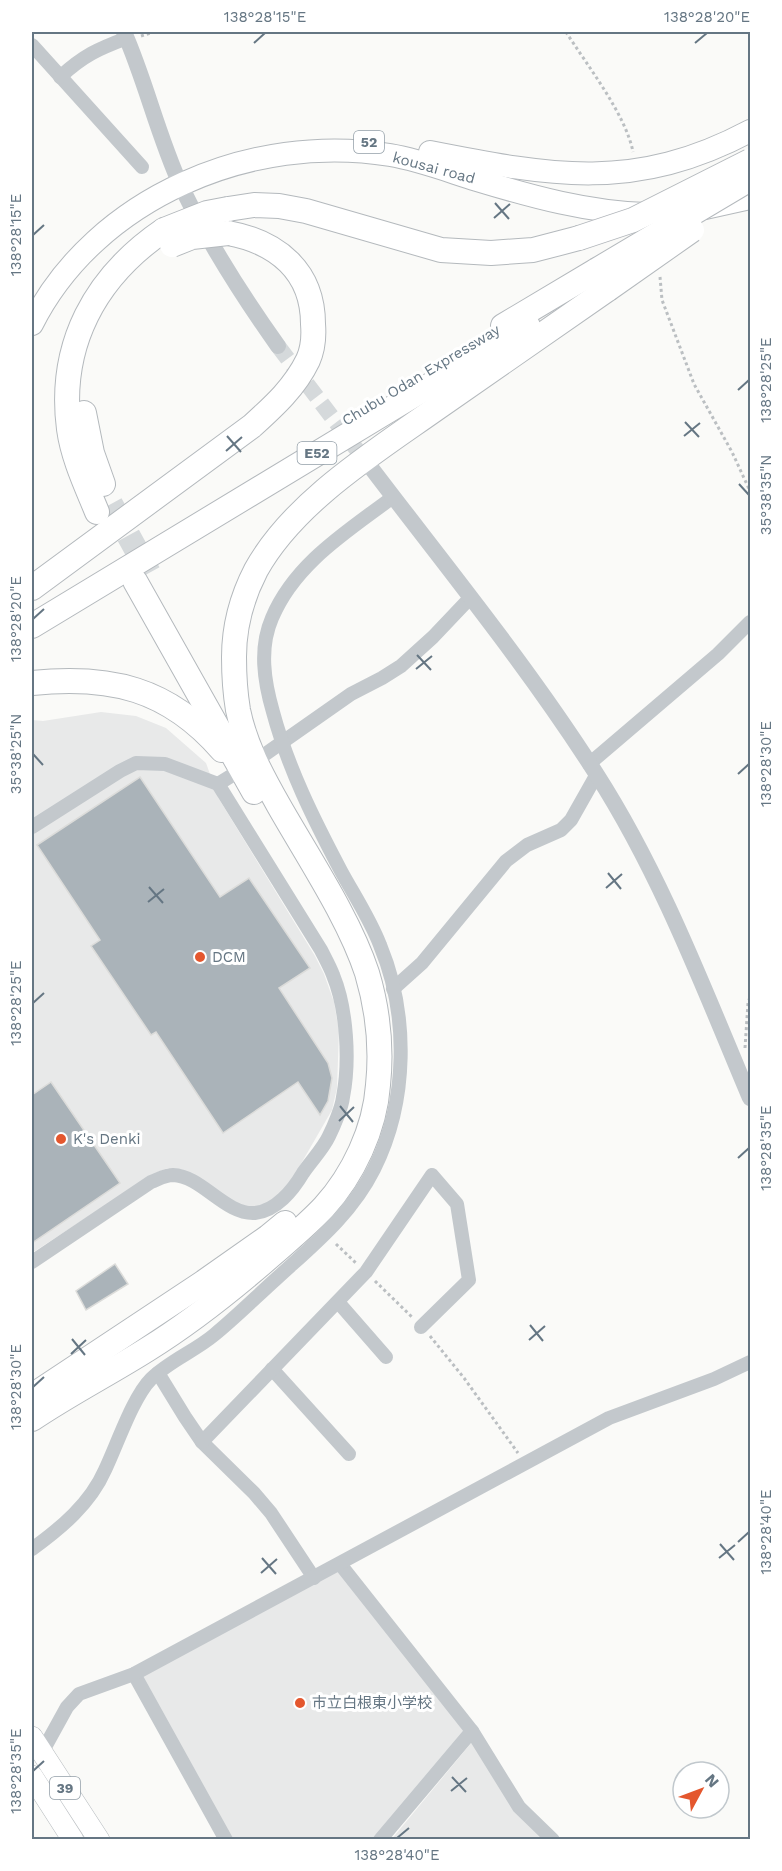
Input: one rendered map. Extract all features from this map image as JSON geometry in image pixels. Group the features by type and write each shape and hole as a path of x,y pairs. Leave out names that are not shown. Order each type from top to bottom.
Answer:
{"highway":[{"name":"kousai road","path":"32,324 60,280 111,228 178,179 210,159 249,148 321,140 356,140 517,169 586,175 636,171 671,163 708,151 750,131"},
{"name":"kousai road","path":"32,300 74,246 103,219 138,194 178,179 252,159 290,153 344,150 391,155 544,200 616,213 673,213 721,205 750,195"},
{"path":"104,508 83,403 87,360 93,339 113,299 142,266 168,238 207,213 254,206 279,206 306,211 441,250 491,253 533,250 633,220 750,161"},
{"name":"Chubu Odan Expressway","path":"32,626 602,280 750,179"},
{"name":"Chubu Odan Expressway","path":"32,612 180,519 750,195"},
{"path":"32,588 252,426 277,404 297,381 309,358 314,336 314,312 308,290 283,255 266,244 228,233 168,238"},
{"path":"32,1396 268,1237 314,1196 330,1173 355,1120 361,1093 365,1038 362,1008 337,940 250,769 238,709 234,678 237,622 256,570 271,547 306,508 376,451 602,280"},
{"path":"32,1419 151,1348 228,1293 303,1227 325,1205 348,1172 370,1125 377,1097 380,1037 376,1006 366,971 350,934 250,769 142,577"},
{"path":"32,682 96,680 129,687 160,700 190,720 250,769"}],"main road":[{"name":"39","path":"37,1745 99,1839"},
{"name":"39","path":"32,1777 73,1839"}],"street":[{"path":"60,77 80,59 126,35 178,179 231,278 278,346"},
{"path":"32,45 142,167"},
{"path":"372,468 538,688 593,769 666,902 750,1098"},
{"path":"32,1549 78,1510 103,1475 143,1388 158,1373 213,1336 326,1234 356,1200 375,1167 392,1122 399,1084 402,1037 393,989 380,945 315,822 282,744 265,684 264,647 271,619 286,590 307,565 338,538 393,497"},
{"path":"219,784 250,769 351,694 401,666 433,637 470,598"},
{"path":"393,989 422,963 506,861 527,845 561,830 571,820 593,769 750,622"},
{"path":"32,828 136,763 165,764 219,784 321,950 333,975 341,1000 345,1026 343,1099 328,1137 298,1182 271,1208 257,1213 242,1212 187,1179 175,1175 165,1176 152,1182 32,1262"},
{"path":"202,1442 366,1272 432,1176 457,1204 469,1280 422,1327"},
{"path":"338,1302 386,1357"},
{"path":"32,1777 37,1745 79,1694 134,1674 609,1418 714,1379 750,1362"},
{"path":"272,1369 349,1454"},
{"path":"158,1373 202,1442 271,1513 314,1578"},
{"path":"340,1564 472,1731 519,1807 553,1839"},
{"path":"134,1674 226,1839"},
{"path":"380,1839 472,1731"}],"path":[{"path":"566,32 622,120 630,137 636,171"},
{"path":"659,271 662,300 694,384 732,452 750,491"},
{"path":"735,1062 747,1046 750,997"},
{"path":"326,1234 422,1327 464,1378 525,1464"}],"shaded area":[{"path":"101,712 136,716 166,728 206,763 219,799 324,974 334,1002 339,1031 337,1088 332,1110 287,1188 270,1202 255,1207 236,1204 184,1170 168,1168 155,1173 32,1253 32,720 43,721"},
{"name":"市立白根東小学校","path":"340,1564 472,1731 373,1839 231,1839 134,1674"},
{"path":"472,1742 544,1840 391,1840"}],"building":[{"name":"DCM","path":"140,777 220,897 249,878 310,968 279,988 328,1063 332,1078 328,1101 320,1115 298,1082 223,1133 156,1032 151,1035 91,946 100,940 37,845"},
{"name":"K's Denki","path":"51,1082 120,1183 32,1243 32,1095"},
{"path":"115,1264 128,1284 86,1310 76,1291"}],"tunnel":[{"path":"278,346 370,467"},
{"path":"111,504 149,573"}],"place":[{"name":"DCM","path":"200,957"},
{"name":"K's Denki","path":"61,1139"},
{"name":"市立白根東小学校","path":"300,1703"}]}
